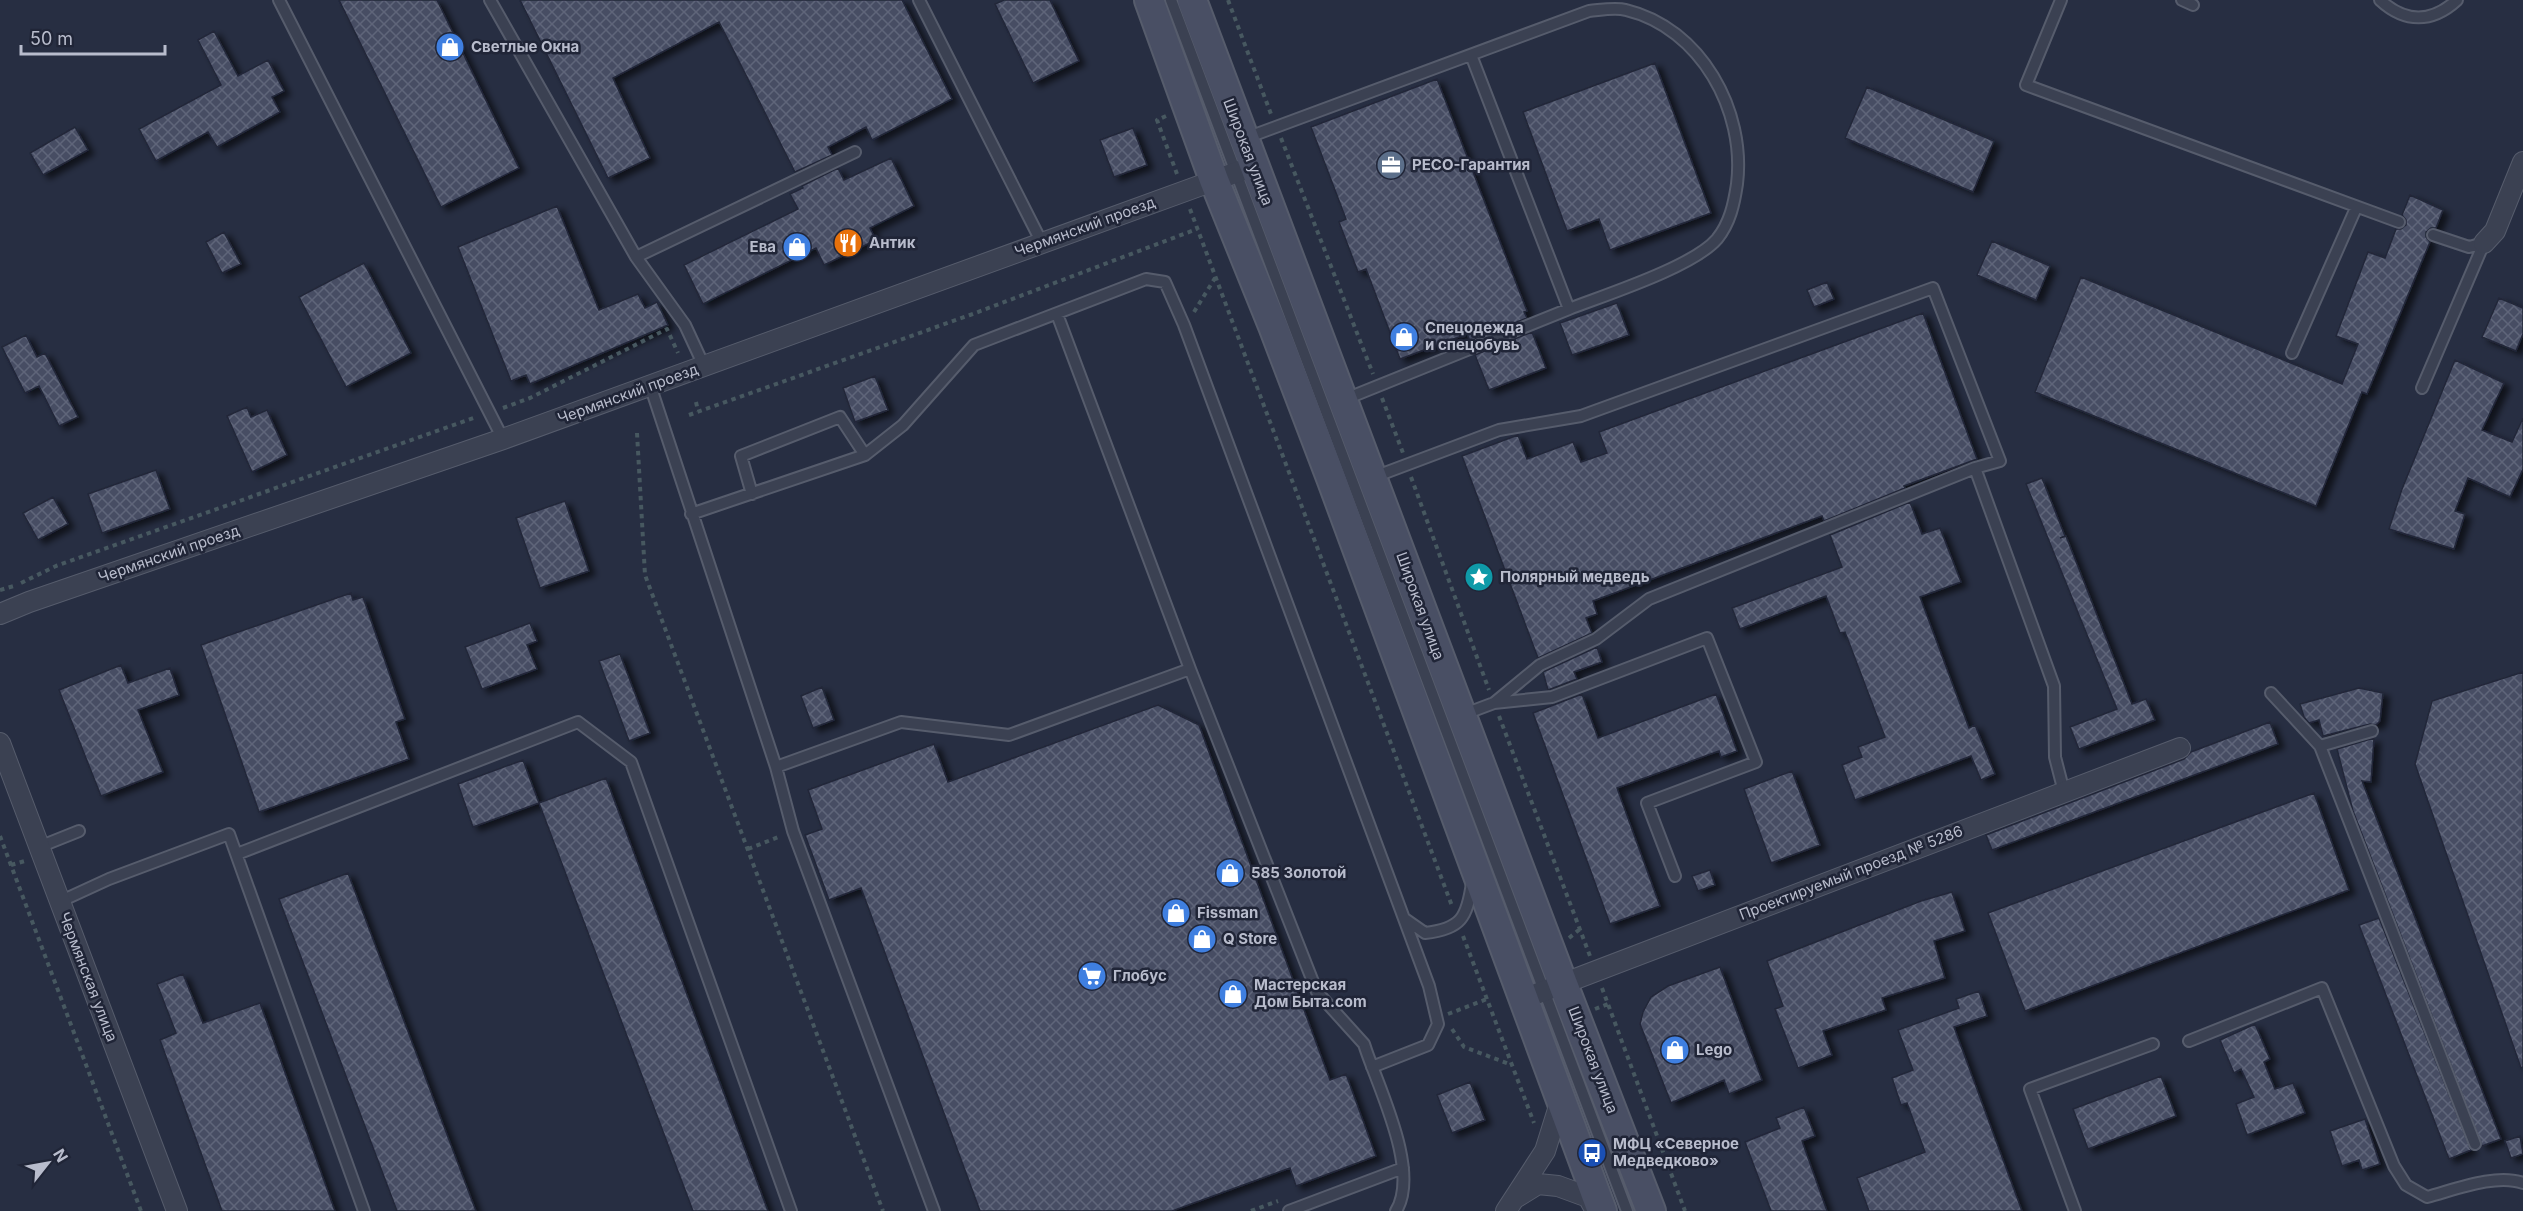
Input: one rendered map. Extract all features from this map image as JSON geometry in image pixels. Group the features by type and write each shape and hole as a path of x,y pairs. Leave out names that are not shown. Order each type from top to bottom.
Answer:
{"main road":[{"name":"Широкая улица","path":"1149,0 1171,61 1234,173 1343,400 1461,716 1544,991 1561,1100 1602,1211"},
{"name":"Широкая улица","path":"1192,0 1244,139 1234,173 1273,326 1472,862 1544,991 1651,1211"},
{"path":"1171,61 1181,74 1192,76 1198,72 1207,40"}],"street":[{"path":"2484,243 2495,231 2523,162"},
{"name":"Чермянский проезд","path":"0,614 29,602 503,439 1234,173"},
{"name":"Чермянская улица","path":"0,743 177,1211"},
{"name":"Проектируемый проезд № 5286","path":"1544,991 2180,748"},
{"path":"1510,1205 1545,1151 1561,1100"},
{"path":"1510,1205 1538,1184 1558,1186 1588,1197 1596,1211"}],"lane":[{"path":"279,0 503,439"},
{"path":"490,0 636,257 685,325 704,366"},
{"path":"919,0 1042,243"},
{"name":"Широкая улица","path":"1171,0 1234,173 1627,1211"},
{"path":"2061,0 2026,85 2399,222"},
{"path":"2182,0 2193,4"},
{"path":"2380,0 2389,8 2414,18 2426,17 2447,9 2457,0"},
{"path":"1244,139 1589,10 1624,9 1652,19 1694,50 1716,79 1728,106 1735,134 1738,170 1733,210 1716,239 1689,260 1343,400"},
{"path":"1471,55 1569,309"},
{"path":"636,257 855,152"},
{"path":"2292,353 2356,208"},
{"path":"2433,235 2469,247 2484,243"},
{"path":"2422,388 2484,243"},
{"path":"691,514 865,455 903,425 974,345 1146,279 1165,282 1185,327 1429,986 1438,1024 1428,1045 1372,1067"},
{"path":"1372,478 1507,428 1581,416 1933,288 2000,461 1975,468 1649,599 1596,639 1540,664 1494,703"},
{"path":"1057,314 1190,669 1317,992 1364,1044 1403,1155 1402,1201 1396,1211"},
{"path":"650,385 776,767 793,831 933,1211"},
{"path":"752,494 741,456 840,417 865,455"},
{"path":"1975,468 2054,686 2055,757 2064,792"},
{"path":"1461,716 1494,703 1552,697 1707,638 1756,762 1647,803 1675,876"},
{"path":"776,767 901,722 1009,735 1190,669"},
{"path":"2271,693 2320,746 2475,1144"},
{"path":"237,854 578,722 631,762 791,1211"},
{"path":"2320,746 2372,731"},
{"path":"39,847 79,831"},
{"path":"59,902 110,879 229,834 364,1211"},
{"path":"1405,919 1425,933 1442,931 1459,924 1468,907 1472,862"},
{"path":"2189,1041 2322,988 2394,1166 2406,1185 2427,1197 2496,1180 2512,1179 2523,1183"},
{"path":"2075,1211 2030,1089 2153,1044"},
{"path":"1289,1211 1403,1168"}],"path":[{"path":"1228,0 1378,386 1494,703 1685,1211"},
{"path":"1167,116 1157,120 1178,174"},
{"path":"1187,201 1538,1132"},
{"path":"689,415 970,315 1197,229"},
{"path":"1185,327 1215,277"},
{"path":"0,590 56,566 530,398 667,329 678,353"},
{"path":"696,402 698,411"},
{"path":"637,433 645,574 883,1211"},
{"path":"748,849 785,834"},
{"path":"0,836 141,1211"},
{"path":"1568,939 1580,929"},
{"path":"1595,1009 1608,1004"},
{"path":"1443,1016 1464,1047 1512,1065"},
{"path":"1251,1211 1286,1198"}],"building":[{"path":"339,0 437,0 519,168 441,207"},
{"path":"520,0 902,0 952,99 872,140 866,127 828,147 832,155 795,172 719,22 613,78 650,158 608,178"},
{"path":"1004,0 1050,0 1079,61 1033,83 995,4"},
{"path":"214,31 238,76 268,60 284,91 272,97 280,112 217,147 208,132 156,161 139,129 221,85 198,40"},
{"path":"1655,63 1711,213 1610,250 1599,219 1567,231 1523,112"},
{"path":"1437,79 1527,311 1524,312 1527,318 1470,341 1467,334 1400,359 1366,269 1358,272 1339,222 1346,219 1311,127"},
{"path":"1867,87 1994,141 1973,192 1845,138"},
{"path":"75,127 88,150 43,175 30,153"},
{"path":"1133,128 1147,165 1114,177 1100,140"},
{"path":"891,158 914,206 870,228 876,240 824,265 816,248 703,304 684,265 798,209 790,194 803,188 802,186 838,168 844,180"},
{"path":"2410,195 2443,210 2436,228 2431,228 2426,232 2426,237 2430,242 2367,394 2362,392 2316,506 2035,392 2081,277 2342,384 2358,344 2336,336 2368,252 2385,258 2396,229 2401,229 2406,225 2406,220 2402,215"},
{"path":"557,206 599,310 638,294 645,308 657,302 668,325 530,384 526,375 511,381 458,247"},
{"path":"224,232 241,264 222,273 206,242"},
{"path":"1992,241 2050,266 2036,300 1977,275"},
{"path":"364,263 411,353 346,387 299,297"},
{"path":"1827,282 1834,299 1814,307 1807,290"},
{"path":"2499,298 2523,308 2523,334 2516,351 2482,337"},
{"path":"1617,303 1629,335 1572,355 1560,323"},
{"path":"1923,313 1977,459 1904,486 1905,488 1824,521 1822,516 1593,601 1597,614 1586,618 1592,633 1538,658 1462,456 1518,435 1527,459 1573,442 1581,462 1607,453 1599,432"},
{"path":"1532,332 1546,368 1489,390 1475,355"},
{"path":"26,335 37,357 45,353 78,417 59,426 39,386 25,393 2,347"},
{"path":"2455,360 2504,383 2482,430 2512,442 2523,418 2523,469 2510,497 2468,478 2455,511 2465,514 2454,549 2389,529 2402,489"},
{"path":"875,376 888,410 855,422 843,388"},
{"path":"247,407 251,417 267,410 287,455 252,472 227,416"},
{"path":"156,470 170,509 102,533 88,494"},
{"path":"2042,478 2065,536 2060,538 2066,536 2132,704 2146,699 2155,720 2079,749 2070,727 2117,709 2026,484"},
{"path":"53,497 68,524 38,540 23,513"},
{"path":"565,501 589,571 540,588 516,518"},
{"path":"1910,502 1922,534 1940,528 1961,582 1920,597 1969,728 1975,725 1995,774 1981,780 1971,756 1855,800 1842,765 1862,757 1858,747 1885,737 1845,632 1840,633 1826,596 1740,629 1732,608 1842,567 1830,535"},
{"path":"351,593 353,600 363,597 405,719 396,722 409,759 259,812 201,645"},
{"path":"530,623 537,641 527,645 537,669 482,689 465,647"},
{"path":"1597,647 1602,662 1574,672 1577,679 1548,690 1543,672"},
{"path":"620,654 650,733 629,741 599,661"},
{"path":"121,665 128,683 170,668 179,695 138,710 163,772 101,796 59,690"},
{"path":"2523,672 2523,1067 2521,1068 2415,764 2432,701"},
{"path":"822,687 834,720 813,728 801,696"},
{"path":"2359,688 2383,693 2380,721 2376,725 2370,724 2323,736 2319,720 2309,723 2304,717 2300,704"},
{"path":"1582,694 1598,738 1716,694 1737,751 1721,757 1719,751 1617,788 1660,906 1610,924 1533,713"},
{"name":"Глобус","path":"1158,705 1199,725 1330,1080 1346,1074 1376,1156 1296,1186 1290,1168 1172,1211 980,1211 861,888 829,900 805,835 822,829 808,790 934,744 948,782"},
{"path":"2270,722 2278,744 1992,850 1986,835 2184,759 2191,752"},
{"path":"2374,738 2371,782 2362,781 2501,1139 2482,1146 2353,811 2337,749"},
{"path":"523,760 539,803 473,827 458,784"},
{"path":"1792,771 1820,845 1771,863 1744,789"},
{"path":"606,778 768,1211 693,1211 539,803"},
{"path":"2314,793 2349,890 2025,1011 1988,913"},
{"path":"1710,870 1715,885 1698,891 1692,876"},
{"path":"348,873 476,1211 397,1211 279,899"},
{"path":"1952,892 1965,931 1934,941 1945,978 1882,998 1886,1010 1823,1031 1832,1055 1798,1068 1775,1009 1783,1006 1767,961 1921,901"},
{"path":"2379,918 2471,1150 2449,1159 2359,925"},
{"path":"1720,967 1762,1080 1729,1094 1724,1080 1671,1103 1640,1024 1643,1012 1651,997 1668,986"},
{"path":"183,974 203,1023 260,1003 335,1211 222,1211 160,1040 176,1033 157,984"},
{"path":"1979,991 1987,1016 1954,1027 2022,1211 1869,1211 1857,1178 1925,1152 1907,1103 1901,1105 1892,1078 1913,1070 1898,1030 1959,1008 1956,999"},
{"path":"2255,1024 2270,1059 2264,1062 2275,1089 2293,1083 2305,1113 2247,1135 2236,1104 2254,1097 2241,1069 2234,1073 2220,1040"},
{"path":"2161,1076 2176,1116 2088,1149 2073,1109"},
{"path":"1470,1082 1485,1120 1452,1133 1437,1095"},
{"path":"1804,1107 1815,1136 1802,1141 1827,1211 1771,1211 1745,1142 1780,1128 1776,1118"},
{"path":"2365,1119 2380,1164 2362,1170 2359,1160 2342,1166 2330,1131"},
{"path":"2520,1136 2523,1154 2511,1158 2505,1141"}],"place":[{"name":"Светлые Окна","path":"450,47"},
{"name":"РЕСО-Гарантия","path":"1391,165"},
{"name":"Антик","path":"848,243"},
{"name":"Ева","path":"797,247"},
{"name":"Спецодежда и спецобувь","path":"1404,337"},
{"name":"Полярный медведь","path":"1479,577"},
{"name":"585 Золотой","path":"1230,873"},
{"name":"Fissman","path":"1176,913"},
{"name":"Q Store","path":"1202,939"},
{"name":"Глобус","path":"1092,976"},
{"name":"Мастерская Дом Быта.com","path":"1233,994"},
{"name":"Lego","path":"1675,1050"},
{"name":"МФЦ «Северное Медведково»","path":"1592,1153"}]}
